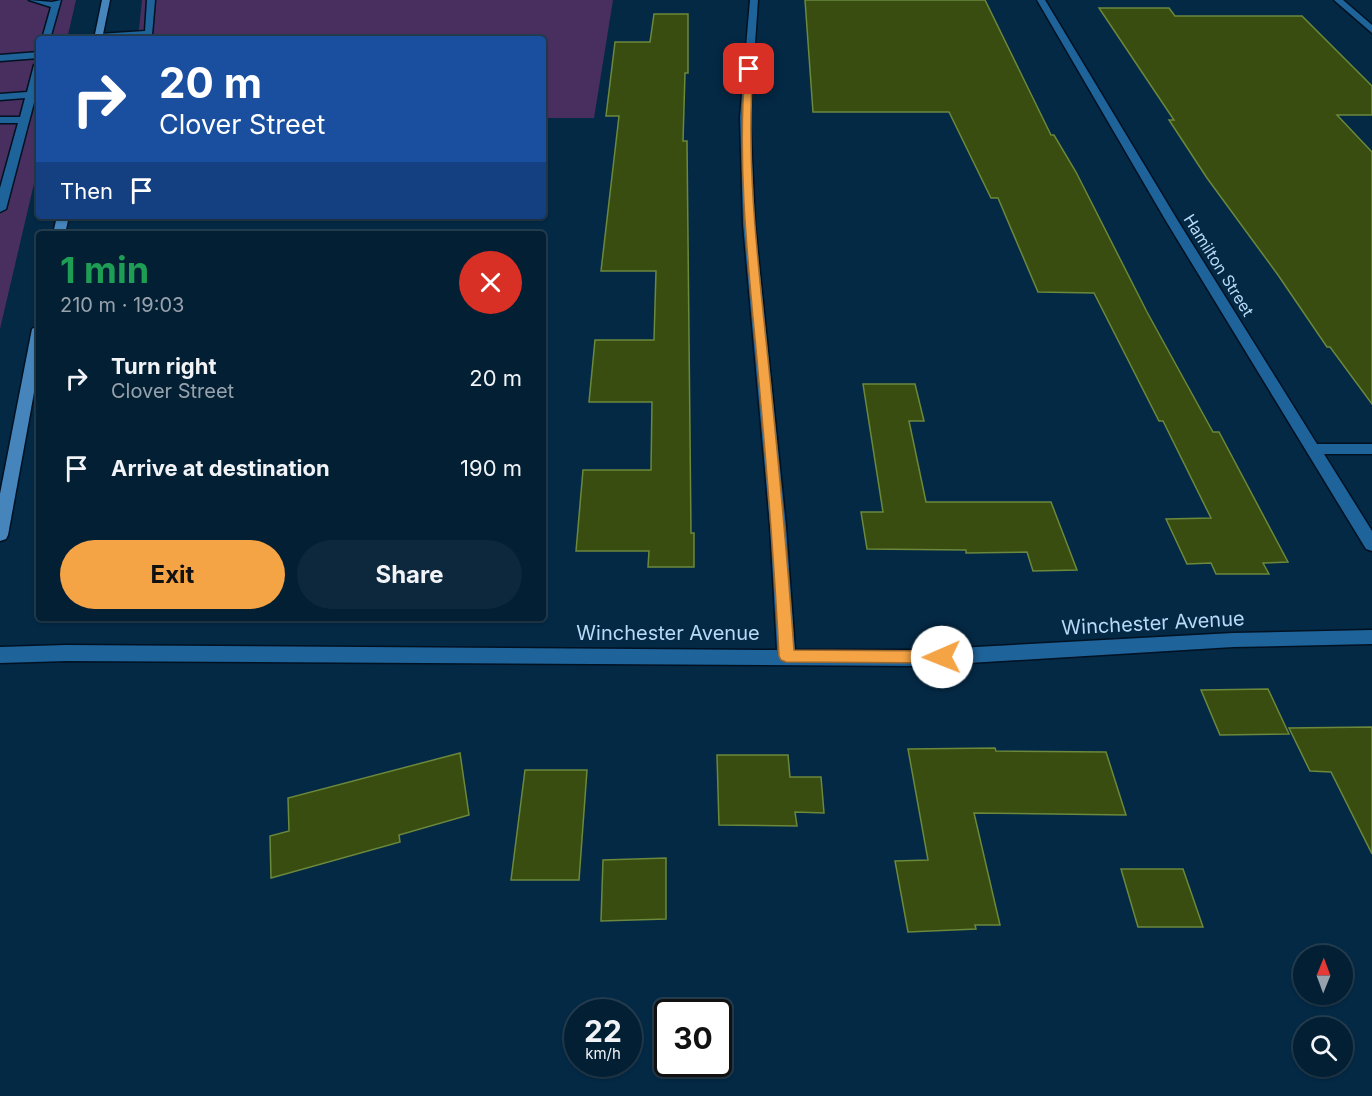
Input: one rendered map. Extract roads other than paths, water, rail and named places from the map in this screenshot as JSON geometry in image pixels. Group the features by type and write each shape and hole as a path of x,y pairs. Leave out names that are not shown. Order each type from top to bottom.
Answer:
{"main road":[{"path":"98,36 106,0"},
{"path":"0,535 36,345"}],"street":[{"path":"33,0 56,2 47,36"},
{"path":"148,36 151,0"},
{"path":"754,0 745,117 749,224 778,526 786,656"},
{"name":"Hamilton Street","path":"1041,0 1172,221 1315,449 1372,545"},
{"path":"1338,0 1372,30"},
{"path":"0,58 36,56"},
{"path":"0,209 36,78"},
{"path":"0,97 32,95"},
{"path":"0,120 24,120"},
{"path":"1315,449 1372,449"},
{"name":"Winchester Avenue","path":"0,655 78,653 931,658 1233,640 1372,637"}]}
